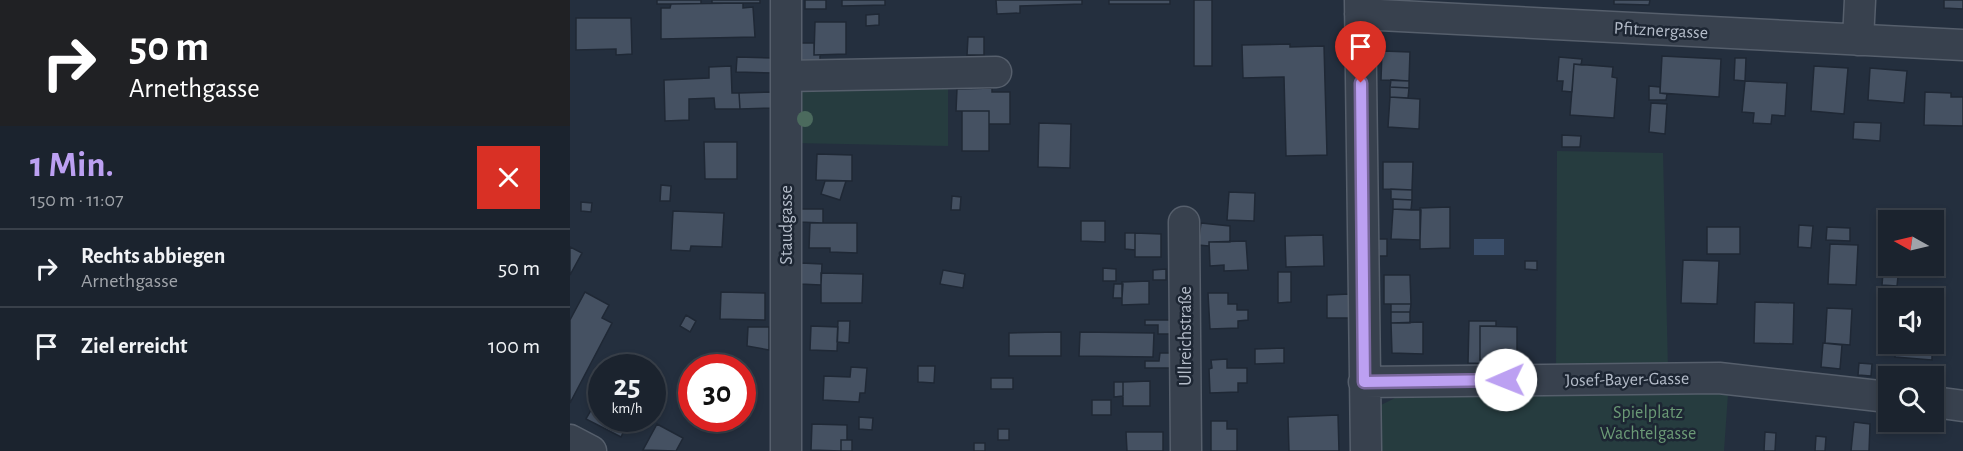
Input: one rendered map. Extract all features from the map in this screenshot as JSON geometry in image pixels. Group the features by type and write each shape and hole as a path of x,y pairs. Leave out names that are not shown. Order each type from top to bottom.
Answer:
{"street":[{"name":"Staudgasse","path":"786,0 786,451"},
{"path":"1858,39 1860,0"},
{"path":"1360,7 1366,451"},
{"name":"Pfitznergasse","path":"1360,7 1963,45"},
{"path":"786,76 996,72"},
{"name":"Ullreichstraße","path":"1184,222 1186,451"},
{"name":"Josef-Bayer-Gasse","path":"1364,382 1719,378 1878,396"},
{"path":"1944,403 1963,406"},
{"path":"570,440 591,451"}],"green space":[{"path":"948,78 948,146 792,143 793,80"},
{"path":"1557,151 1663,153 1668,370 1556,370"},
{"name":"Spielplatz Wachtelgasse","path":"1728,394 1724,451 1375,451 1374,419 1381,405 1399,396"}],"water":[{"path":"1474,239 1504,239 1504,255 1474,255"}],"building":[{"path":"657,0 701,0 701,4 657,4"},
{"path":"712,0 760,0 760,3 712,3"},
{"path":"805,0 826,0 826,9 805,9"},
{"path":"842,0 885,0 885,5 842,6"},
{"path":"996,0 1082,0 1082,4 1020,6 1020,13 997,14"},
{"path":"1109,0 1170,0 1170,4 1109,4"},
{"path":"1194,0 1212,0 1212,66 1194,66"},
{"path":"1614,0 1650,0 1649,5 1614,4"},
{"path":"1944,0 1963,0 1963,9 1944,8"},
{"path":"743,3 743,8 753,7 755,37 661,39 661,8 670,8 671,4"},
{"path":"879,14 879,25 866,26 866,15"},
{"path":"576,18 631,18 632,54 616,55 616,49 576,50"},
{"path":"815,22 846,22 846,54 814,55"},
{"path":"968,37 984,37 984,55 967,55"},
{"path":"800,43 814,43 814,55 820,55 820,63 800,63"},
{"path":"1290,44 1290,47 1324,46 1327,155 1286,156 1284,77 1243,78 1242,45"},
{"path":"1382,51 1410,52 1409,81 1381,80"},
{"path":"1662,56 1721,59 1719,97 1660,93"},
{"path":"737,57 773,58 772,73 736,72"},
{"path":"1559,57 1582,59 1581,65 1574,64 1572,92 1562,91 1563,81 1557,81"},
{"path":"1735,58 1746,58 1745,81 1734,80"},
{"path":"1574,64 1613,67 1612,77 1617,78 1614,118 1570,115"},
{"path":"731,66 732,93 739,93 740,109 715,109 714,98 689,99 689,120 665,121 664,80 709,78 709,67"},
{"path":"1814,66 1848,68 1844,114 1811,111"},
{"path":"1870,68 1907,71 1904,103 1868,100"},
{"path":"1391,80 1409,81 1409,88 1390,87"},
{"path":"1745,81 1787,83 1785,116 1772,115 1771,124 1753,123 1754,113 1742,112"},
{"path":"1649,86 1660,87 1660,93 1667,94 1666,100 1649,100"},
{"path":"1390,87 1409,88 1408,98 1390,97"},
{"path":"992,88 992,92 1010,92 1010,124 989,124 989,111 956,111 957,89"},
{"path":"771,92 771,108 740,109 739,93"},
{"path":"1925,92 1951,93 1951,97 1963,97 1963,126 1924,125"},
{"path":"1390,97 1420,99 1419,129 1388,127"},
{"path":"1651,103 1667,104 1665,134 1649,132"},
{"path":"962,111 989,111 989,151 962,151"},
{"path":"1854,122 1881,123 1880,141 1853,139"},
{"path":"1039,123 1071,124 1070,168 1038,167"},
{"path":"1562,135 1581,136 1580,147 1562,147"},
{"path":"704,142 737,142 737,179 705,179"},
{"path":"817,154 852,155 852,181 816,180"},
{"path":"1383,162 1413,162 1412,190 1383,189"},
{"path":"825,181 846,181 840,200 821,194"},
{"path":"661,185 671,186 670,201 660,201"},
{"path":"1391,189 1412,190 1412,200 1391,199"},
{"path":"1229,192 1255,193 1254,221 1227,220"},
{"path":"952,196 961,197 960,210 951,210"},
{"path":"1393,199 1412,200 1411,210 1393,209"},
{"path":"581,202 592,203 591,212 581,211"},
{"path":"1450,207 1450,248 1420,249 1420,208"},
{"path":"800,209 823,209 823,223 799,222"},
{"path":"1393,209 1421,210 1420,240 1391,239"},
{"path":"673,211 724,213 722,247 691,246 690,251 671,250"},
{"path":"1081,221 1105,221 1105,242 1081,241"},
{"path":"810,223 857,223 857,253 830,252 830,248 809,248"},
{"path":"1201,223 1230,226 1230,242 1209,242 1209,246 1198,245"},
{"path":"1799,225 1813,226 1811,248 1798,247"},
{"path":"1707,227 1740,227 1740,254 1707,254"},
{"path":"1827,227 1850,228 1850,241 1826,240"},
{"path":"1125,233 1135,233 1135,250 1125,249"},
{"path":"1135,233 1161,234 1161,257 1135,257"},
{"path":"1323,235 1324,266 1286,267 1285,236"},
{"path":"1372,239 1387,239 1387,256 1372,256"},
{"path":"1246,241 1248,270 1224,271 1224,265 1210,266 1209,242"},
{"path":"1830,244 1858,245 1856,285 1828,284"},
{"path":"570,247 582,253 570,275"},
{"path":"1683,260 1719,261 1717,304 1681,303"},
{"path":"1525,261 1537,261 1537,270 1525,269"},
{"path":"801,263 822,264 821,285 800,284"},
{"path":"1103,268 1116,269 1116,281 1103,281"},
{"path":"1166,269 1166,280 1153,280 1153,270"},
{"path":"943,270 965,274 963,288 940,284"},
{"path":"1278,272 1291,272 1291,302 1278,303"},
{"path":"821,273 863,274 862,303 821,303"},
{"path":"1384,275 1410,275 1411,304 1384,304"},
{"path":"1883,276 1898,276 1897,286 1882,285"},
{"path":"1149,281 1149,304 1122,305 1122,282"},
{"path":"1114,284 1123,284 1122,298 1113,298"},
{"path":"585,292 609,305 602,318 612,323 596,354 588,354 588,369 570,403 570,320"},
{"path":"721,292 765,293 765,320 720,319"},
{"path":"1208,293 1228,293 1228,304 1237,304 1237,310 1248,310 1248,320 1238,321 1238,328 1210,329"},
{"path":"1350,294 1351,318 1327,318 1327,295"},
{"path":"1755,302 1794,303 1793,344 1754,343"},
{"path":"1391,304 1411,304 1410,312 1391,312"},
{"path":"1827,308 1852,309 1850,345 1825,343"},
{"path":"1391,312 1410,312 1410,323 1391,323"},
{"path":"686,315 696,321 690,332 680,326"},
{"path":"1145,320 1172,320 1171,334 1158,334 1158,325 1145,325"},
{"path":"838,321 850,321 849,343 837,342"},
{"path":"1469,321 1496,321 1496,326 1480,326 1480,360 1497,360 1496,364 1468,363"},
{"path":"1423,322 1423,354 1392,353 1391,323"},
{"path":"811,326 838,327 837,351 810,350"},
{"path":"1480,326 1517,327 1517,361 1480,360"},
{"path":"748,327 769,327 769,350 747,346"},
{"path":"1061,332 1061,356 1009,356 1009,333"},
{"path":"1080,332 1154,333 1153,357 1079,356"},
{"path":"1823,343 1842,345 1840,369 1821,367"},
{"path":"1284,348 1284,363 1255,364 1255,349"},
{"path":"1160,353 1172,353 1171,368 1145,368 1145,361 1159,361"},
{"path":"1895,354 1932,354 1932,360 1895,357"},
{"path":"1227,359 1227,368 1247,368 1247,383 1238,383 1238,392 1210,393 1211,360"},
{"path":"1859,363 1872,364 1871,376 1858,375"},
{"path":"918,366 935,366 934,383 918,382"},
{"path":"851,367 867,368 865,393 860,393 859,402 823,400 824,376 850,377"},
{"path":"991,378 1013,378 1013,389 991,389"},
{"path":"1150,381 1150,406 1123,406 1123,382"},
{"path":"1114,382 1123,382 1123,396 1114,397"},
{"path":"1092,400 1111,400 1111,415 1092,415"},
{"path":"1338,415 1339,451 1289,451 1288,417"},
{"path":"859,417 873,418 872,430 859,429"},
{"path":"1211,421 1227,421 1227,429 1237,429 1237,451 1211,451"},
{"path":"1854,422 1870,424 1869,451 1851,451"},
{"path":"812,424 847,425 847,440 841,440 841,451 811,450"},
{"path":"666,429 683,438 676,451 643,450 653,432 666,432"},
{"path":"998,429 1009,429 1009,440 998,440"},
{"path":"611,432 623,432 621,437"},
{"path":"1126,432 1163,432 1163,451 1127,451"},
{"path":"1765,432 1776,433 1775,451 1764,451"},
{"path":"1816,436 1826,437 1825,451 1815,451"},
{"path":"841,440 852,440 852,451 841,451"},
{"path":"974,443 985,443 985,451 974,451"}],"route":[{"path":"1361,83 1364,382 1506,380"}]}
